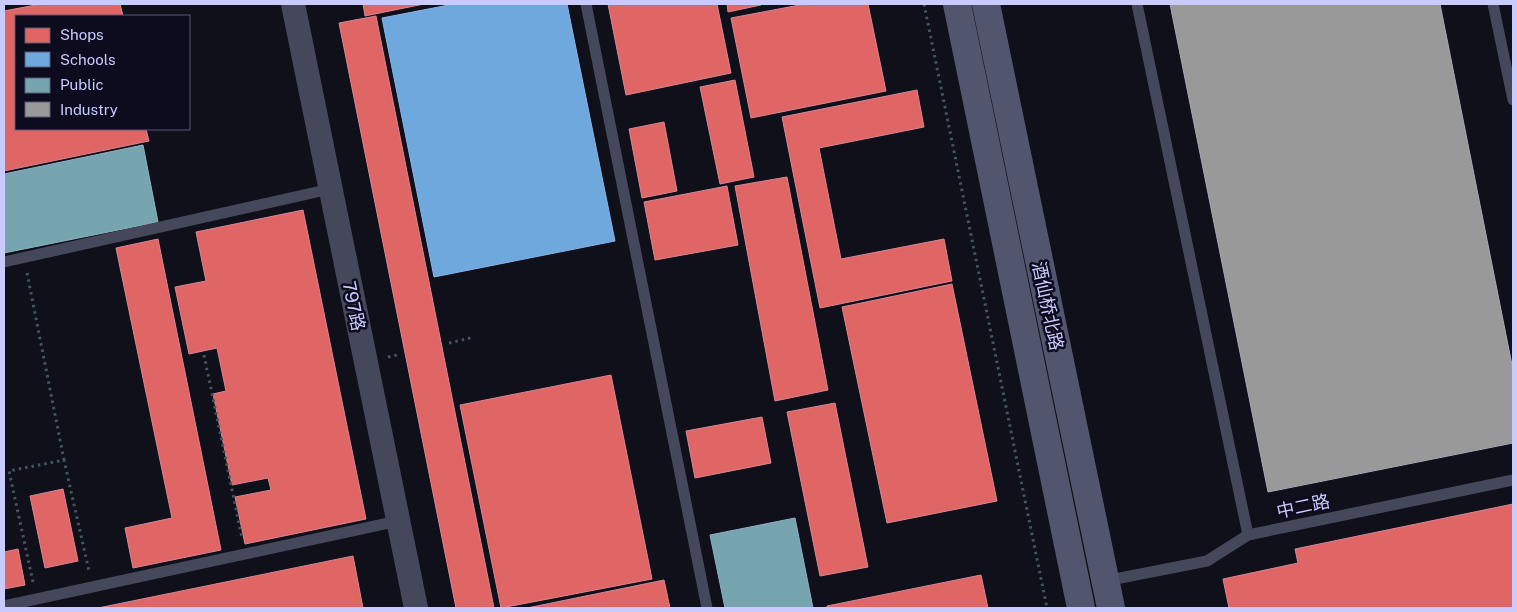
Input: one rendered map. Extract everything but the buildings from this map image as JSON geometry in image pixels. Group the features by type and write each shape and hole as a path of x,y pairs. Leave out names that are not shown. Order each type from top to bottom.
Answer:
{"street":[{"name":"797路","path":"293,4 416,608"},
{"name":"酒仙桥北路","path":"956,4 1081,608"},
{"name":"酒仙桥北路","path":"986,4 1111,608"}],"lane":[{"path":"586,4 707,608"},
{"path":"1137,4 1248,535"},
{"path":"1493,4 1513,100"},
{"path":"4,262 330,188"},
{"name":"中二路","path":"1105,581 1207,561 1248,535 1513,480"},
{"path":"4,606 398,521"}],"path":[{"path":"924,4 1047,608"},
{"path":"24,258 64,460 93,588"},
{"path":"449,343 474,337"},
{"path":"204,355 246,555"},
{"path":"36,599 9,471 64,460"}]}
